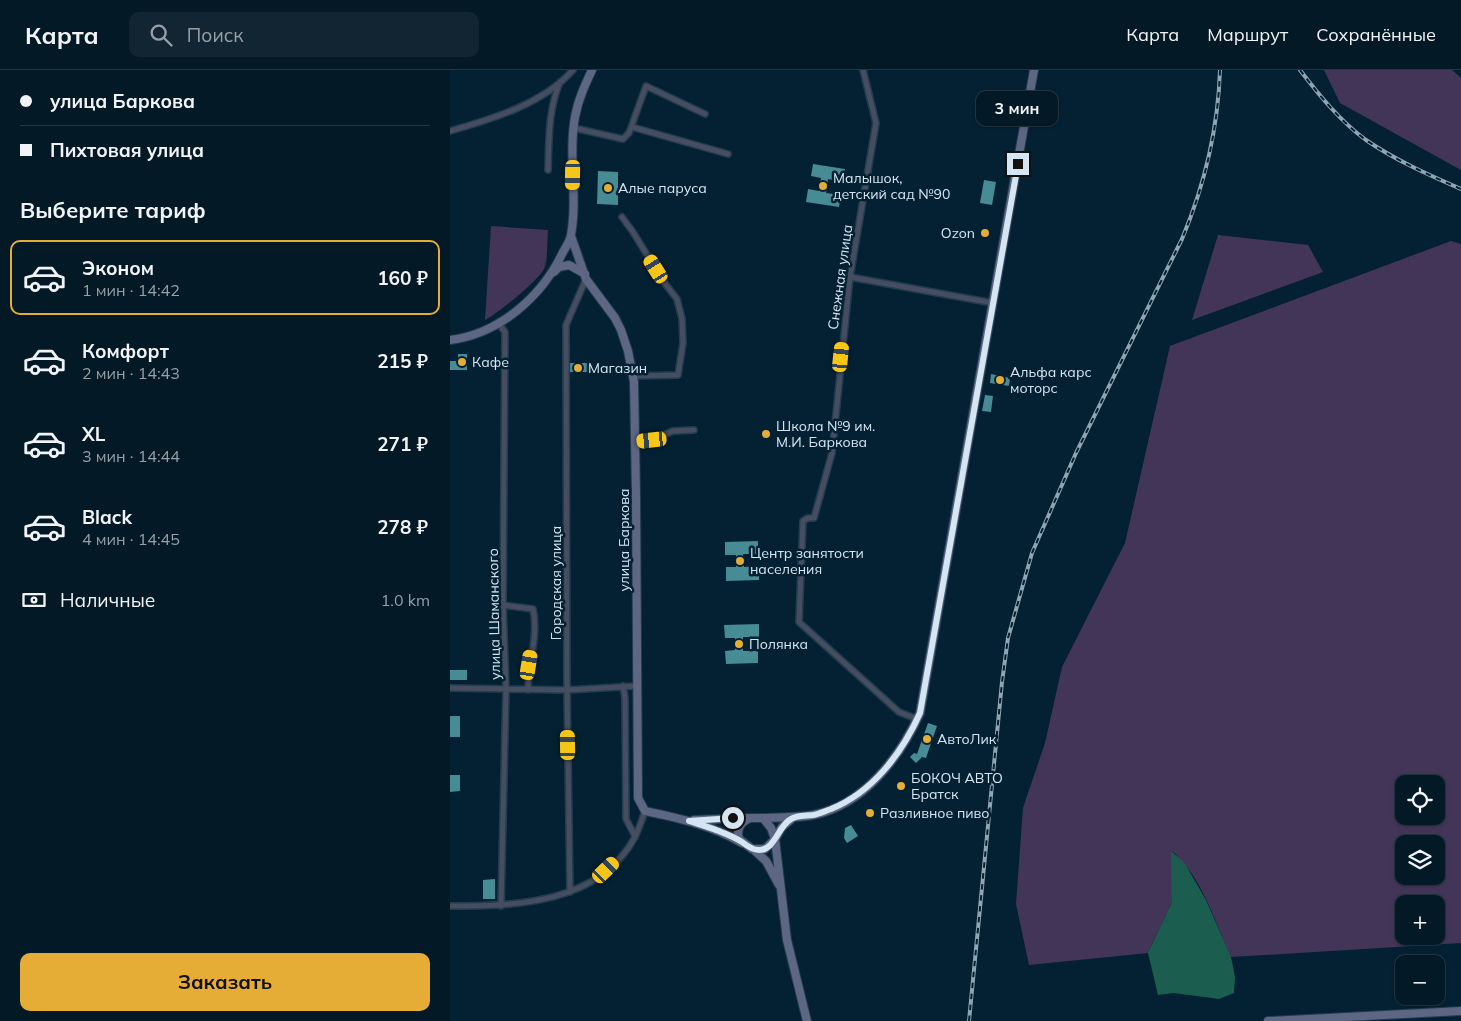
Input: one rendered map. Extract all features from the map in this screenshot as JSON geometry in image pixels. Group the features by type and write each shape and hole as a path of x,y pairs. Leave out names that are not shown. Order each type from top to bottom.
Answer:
{"street":[{"path":"450,131 480,122 538,98 573,70"},
{"path":"450,340 469,336 499,324 514,315 539,289 559,261 571,236 574,128 578,104 592,70"},
{"name":"Снежная улица","path":"863,70 876,123 850,277 832,453 814,518 808,518 803,521 799,622 899,712 917,719"},
{"path":"689,821 811,815 836,806 866,787 895,757 917,719 923,702 1034,70"},
{"path":"548,170 552,108 554,96 561,81"},
{"path":"574,128 623,139 632,127 646,86 705,114"},
{"path":"632,127 728,154"},
{"path":"622,217 634,232 663,281 677,299 682,319 683,343 678,375 633,376"},
{"name":"улица Баркова","path":"571,236 585,276 615,318 626,346 633,376 636,441 636,789 638,798 645,811"},
{"path":"549,276 560,267 569,265 585,276"},
{"name":"Городская улица","path":"570,892 567,690 566,324 585,276"},
{"path":"850,277 994,303"},
{"name":"улица Шаманского","path":"499,324 505,332 503,605 506,689 501,906"},
{"path":"636,441 652,440 673,431 694,430"},
{"path":"503,605 533,609 535,618 534,644 529,665 528,690"},
{"path":"623,686 626,819 635,836"},
{"path":"450,688 567,690 637,686"},
{"path":"450,906 501,906 545,900 570,892 606,870 628,848 645,811 689,821 728,834 742,842 766,861 780,889"},
{"path":"752,849 765,849 775,839 782,827 796,816"},
{"path":"742,842 738,836 738,828 750,818"},
{"path":"763,818 771,828 775,839 787,940 807,1021"},
{"path":"1268,1021 1365,1018 1461,1011"}],"shaded area":[{"path":"1324,70 1452,70 1461,78 1461,170 1340,103"},
{"path":"491,226 548,230 547,250 544,269 534,281 517,297 485,320"},
{"path":"1218,235 1308,245 1323,272 1192,320"},
{"path":"1451,241 1461,244 1461,943 1445,944 1445,895 1395,895 1395,945 1428,945 1231,957 1200,887 1192,874 1172,851 1172,902 1148,953 1029,965 1016,904 1023,808 1045,743 1062,667 1125,543 1170,346"},
{"path":"1171,851 1184,862 1206,900 1231,957 1235,977 1234,993 1219,999 1174,993 1158,995 1148,953 1172,902"}],"building":[{"name":"Малышок, детский сад №90","path":"813,164 845,169 843,182 828,179 826,193 841,195 839,207 806,202 808,189 819,191 821,178 811,176"},
{"name":"Алые паруса","path":"598,171 618,172 618,205 597,204"},
{"path":"984,180 996,182 992,205 980,203"},
{"name":"Кафе","path":"458,354 467,354 467,370 450,370 450,361 458,361"},
{"name":"Магазин","path":"570,363 587,363 587,372 570,372"},
{"name":"Альфа карс моторс","path":"991,374 1010,378 1009,386 990,383"},
{"path":"985,395 993,396 991,412 982,411"},
{"name":"Центр занятости населения","path":"758,541 758,554 743,554 744,567 759,566 759,580 726,581 726,567 736,567 736,555 725,555 725,542"},
{"name":"Полянка","path":"759,624 759,637 743,637 743,651 758,651 758,663 726,664 725,651 735,650 735,638 725,638 724,625"},
{"path":"450,670 467,670 467,680 450,680"},
{"path":"450,716 460,716 460,737 450,737"},
{"name":"АвтоЛик","path":"928,723 937,726 926,758 922,757 916,763 910,757 914,753 917,754"},
{"path":"450,775 460,775 460,791 450,792"},
{"path":"851,825 858,836 847,843 844,838 845,828"},
{"path":"495,879 495,899 483,899 483,880"}],"railway":[{"path":"969,1021 1002,682 1008,638 1032,553 1076,453 1182,239 1190,218 1209,156 1219,92 1220,70"},
{"path":"1300,70 1322,98 1356,133 1400,161 1461,189"}],"place":[{"name":"Малышок, детский сад №90","path":"823,186"},
{"name":"Алые паруса","path":"608,188"},
{"name":"Ozon","path":"985,233"},
{"name":"Кафе","path":"462,362"},
{"name":"Магазин","path":"578,368"},
{"name":"Альфа карс моторс","path":"1000,380"},
{"name":"Школа №9 им. М.И. Баркова","path":"766,434"},
{"name":"Центр занятости населения","path":"740,561"},
{"name":"Полянка","path":"739,644"},
{"name":"АвтоЛик","path":"927,739"},
{"name":"БОКОЧ АВТО Братск","path":"901,786"},
{"name":"Разливное пиво","path":"870,813"}],"route":[{"path":"733,818 689,821 728,834 752,849 765,849 770,846 782,827 791,819 796,816 821,813 836,806 857,794 876,778 895,757 920,713 1018,164"}]}
